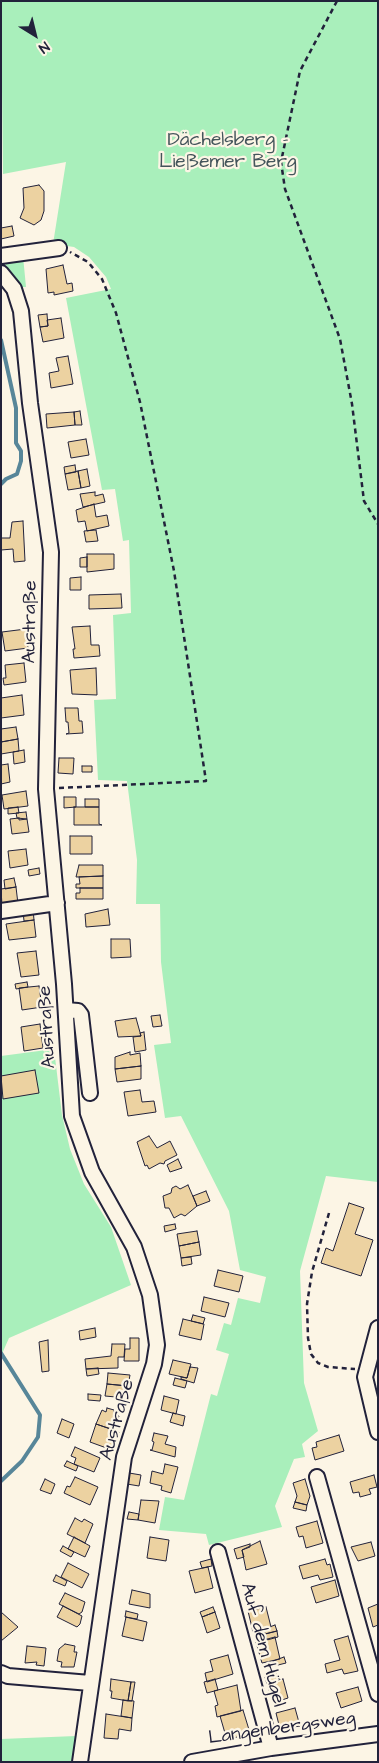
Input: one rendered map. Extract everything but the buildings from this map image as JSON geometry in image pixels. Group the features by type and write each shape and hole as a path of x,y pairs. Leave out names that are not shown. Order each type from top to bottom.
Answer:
{"street":[{"path":"1,256 59,248"},
{"name":"Austraße","path":"1,272 14,289 21,311 30,403 51,552 46,789 66,1010 72,1116 92,1172 134,1248 150,1295 157,1345 154,1364 124,1458 80,1762"},
{"path":"1,911 57,903"},
{"path":"66,1010 78,1011 82,1015 90,1093"},
{"path":"378,1328 366,1369 366,1384 378,1432"},
{"path":"318,1477 378,1694"},
{"name":"Auf dem Hügel","path":"218,1552 271,1748"},
{"path":"1,1673 8,1676 90,1683"},
{"name":"Langenbergsweg","path":"192,1762 235,1759 271,1748 378,1734"}],"path":[{"path":"337,1 300,71 281,162 285,189 340,339 352,404 364,501 378,524"},
{"path":"46,789 206,781 174,571 140,402 116,313 102,279 88,262 72,252 59,248"},
{"path":"329,1213 312,1272 307,1304 308,1338 311,1354 318,1363 328,1367 366,1369"}],"green space":[{"name":"Dächelsberg - Ließemer Berg","path":"1,1 378,1 378,1182 326,1176 300,1271 304,1383 318,1431 302,1444 305,1457 294,1459 275,1506 282,1527 209,1545 206,1534 159,1530 165,1497 184,1500 211,1394 217,1396 229,1354 216,1350 224,1323 231,1325 238,1298 260,1303 266,1277 240,1270 229,1211 181,1116 165,1118 154,1045 171,1043 161,962 160,904 136,904 137,860 127,781 98,780 94,700 116,699 113,615 131,613 129,540 123,541 115,489 102,490 66,298 111,289 106,277 89,257 74,247 53,244 66,162 3,174"},
{"path":"23,256 26,287 21,287 6,269 5,260"},
{"path":"54,1049 62,1115 70,1149 84,1184 111,1227 131,1285 9,1338 1,1356 1,1056"},
{"path":"76,1736 73,1760 70,1762 1,1762 1,1739"}],"waterway":[{"path":"1,340 16,408 16,443 21,451 21,461 17,474 6,479 1,484"},
{"path":"1,1353 40,1415 38,1437 22,1461 1,1481"}]}
